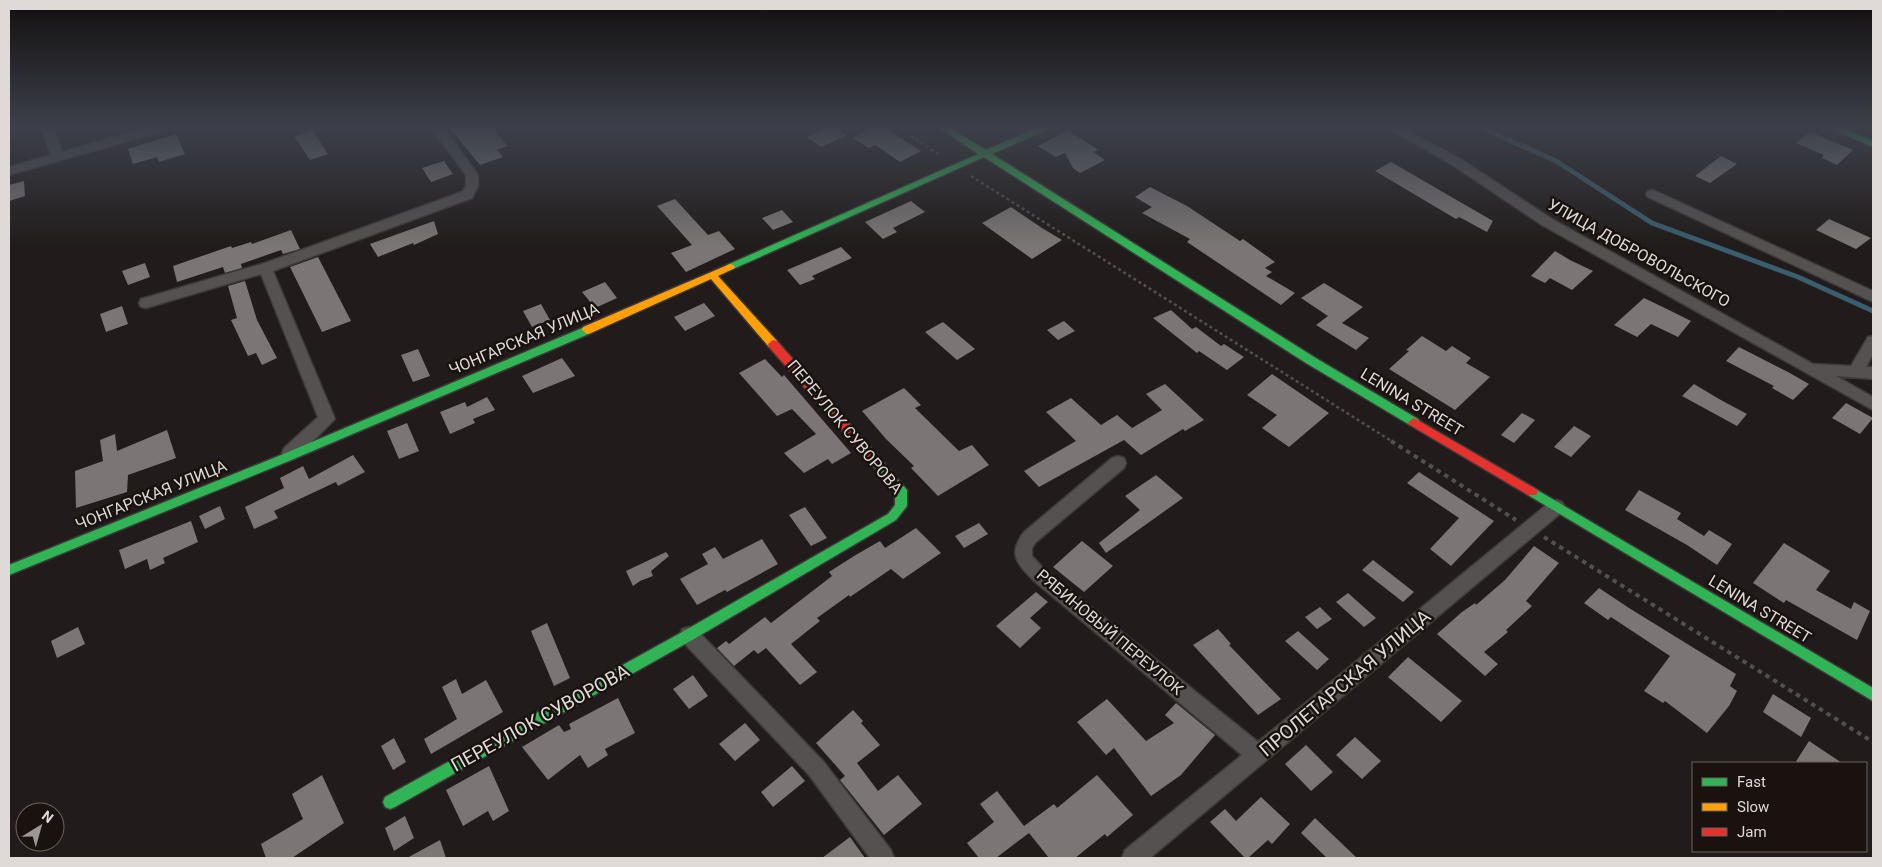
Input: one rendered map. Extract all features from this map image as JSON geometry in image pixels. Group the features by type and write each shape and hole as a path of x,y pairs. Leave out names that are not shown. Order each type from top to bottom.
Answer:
{"street":[{"path":"9,171 25,166"},
{"path":"146,303 265,268 467,195 472,186 472,175 466,166"},
{"name":"ЧОНГАРСКАЯ УЛИЦА","path":"9,570 285,458 713,276 956,166"},
{"name":"LENINA STREET","path":"1004,166 1310,360 1873,695"},
{"name":"УЛИЦА ДОБРОВОЛЬСКОГО","path":"1463,166 1547,222 1873,404"},
{"path":"1653,194 1873,297"},
{"path":"265,268 326,419 285,458"},
{"name":"ПЕРЕУЛОК СУВОРОВА","path":"390,802 689,635 897,513 904,499 901,490 713,276"},
{"path":"1855,372 1873,341"},
{"path":"1809,368 1873,373"},
{"name":"РЯБИНОВЫЙ ПЕРЕУЛОК","path":"1118,463 1030,538 1022,551 1024,559 1039,575 1258,755"},
{"name":"ПРОЛЕТАРСКАЯ УЛИЦА","path":"1134,858 1556,506"},
{"path":"689,635 816,768 883,858"}],"path":[{"path":"958,166 1529,528 1873,742"}],"building":[{"path":"448,166 453,174 431,182 422,168"},
{"path":"1072,166 1093,166 1080,173"},
{"path":"1383,166 1399,166 1493,221 1487,232 1459,217 1456,219 1375,171"},
{"path":"1707,166 1734,166 1710,183 1695,176"},
{"path":"24,181 25,196 9,201 9,185"},
{"path":"1150,187 1187,206 1240,241 1243,239 1275,262 1265,268 1272,272 1266,276 1295,293 1281,305 1187,242 1190,239 1142,213 1152,207 1135,197"},
{"path":"675,199 708,235 719,231 735,249 686,272 671,253 692,245 657,206"},
{"path":"911,201 925,212 893,228 897,232 883,239 865,222"},
{"path":"1011,207 1062,240 1032,259 982,223"},
{"path":"782,210 793,222 773,230 762,218"},
{"path":"1829,219 1871,238 1856,249 1816,230"},
{"path":"434,221 438,234 414,245 413,243 378,257 370,244"},
{"path":"291,230 300,249 283,254 281,250 241,264 242,268 225,273 223,267 177,282 173,266 231,246 232,248 251,242 252,244"},
{"path":"841,247 852,258 812,276 815,279 800,285 787,270"},
{"path":"1555,251 1593,271 1572,290 1550,278 1545,283 1531,276"},
{"path":"318,257 351,321 322,332 290,267"},
{"path":"145,263 150,277 128,285 122,271"},
{"path":"245,281 257,320 277,358 262,365 256,353 248,356 231,320 237,318 228,286"},
{"path":"605,282 617,298 595,308 582,292"},
{"path":"1324,283 1363,307 1342,323 1369,338 1356,350 1316,325 1328,316 1301,298"},
{"path":"1644,298 1691,321 1678,337 1651,324 1637,337 1614,325"},
{"path":"704,303 715,316 685,331 674,317"},
{"path":"541,304 550,320 532,327 523,311"},
{"path":"122,306 128,324 106,332 100,314"},
{"path":"1171,310 1192,329 1196,327 1221,346 1224,344 1244,357 1227,370 1199,351 1197,353 1153,318"},
{"path":"1064,321 1075,331 1058,340 1047,330"},
{"path":"943,322 975,349 957,360 925,332"},
{"path":"1422,336 1446,351 1452,346 1471,358 1466,363 1490,377 1455,410 1389,369"},
{"path":"1739,347 1809,384 1793,400 1772,388 1774,386 1726,361"},
{"path":"418,349 430,376 413,382 401,355"},
{"path":"562,358 575,376 533,393 522,376"},
{"path":"765,359 782,377 784,375 851,453 832,464 828,459 804,473 784,453 816,434 792,409 777,416 739,373"},
{"path":"1272,374 1329,413 1289,447 1262,428 1277,415 1247,395"},
{"path":"1165,384 1204,420 1185,431 1183,429 1141,455 1124,440 1039,487 1024,471 1076,441 1046,412 1071,398 1101,425 1117,415 1132,428 1162,410 1146,394"},
{"path":"1694,384 1747,414 1737,426 1682,396"},
{"path":"904,388 921,405 915,408 959,451 972,445 989,465 938,496 911,468 914,466 886,439 862,411"},
{"path":"487,397 495,410 473,419 475,423 450,434 440,412 465,402 467,407"},
{"path":"1846,403 1873,418 1860,434 1832,418"},
{"path":"1522,413 1535,420 1514,443 1501,435"},
{"path":"407,423 419,451 399,459 387,431"},
{"path":"1574,426 1591,436 1571,457 1554,447"},
{"path":"167,430 176,458 128,475 127,492 76,508 75,471 103,461 100,440 115,434 117,451"},
{"path":"353,455 365,472 338,486 336,482 274,511 278,518 254,529 245,507 284,488 280,478 303,466 309,479"},
{"path":"1419,472 1494,521 1451,566 1430,549 1459,518 1407,483"},
{"path":"1156,475 1183,498 1106,553 1099,543 1140,510 1125,496"},
{"path":"1639,490 1681,513 1677,519 1704,536 1709,530 1732,544 1717,565 1687,545 1625,510"},
{"path":"220,506 225,519 205,529 199,516"},
{"path":"805,507 827,538 811,546 789,515"},
{"path":"191,521 198,542 163,558 165,563 150,570 147,559 125,569 119,550"},
{"path":"979,523 988,534 964,548 955,536"},
{"path":"916,528 941,553 903,579 891,569 850,597 849,595 817,618 820,621 791,644 817,672 800,685 766,648 758,654 754,650 734,666 717,648 726,641 729,644 765,617 771,623 832,576 829,572 854,556 880,541 885,548"},
{"path":"762,539 778,564 727,592 725,590 697,605 680,579 708,564 702,554 715,547 723,559"},
{"path":"1082,541 1113,566 1084,592 1053,567"},
{"path":"1784,543 1830,571 1816,590 1851,609 1854,602 1870,611 1857,640 1786,600 1784,603 1753,583"},
{"path":"1534,546 1559,563 1526,601 1532,606 1506,630 1508,632 1484,652 1498,664 1485,676 1437,634 1462,612 1475,603 1476,605 1505,580"},
{"path":"666,552 669,556 651,571 653,576 633,586 626,571"},
{"path":"1373,560 1414,592 1403,602 1362,570"},
{"path":"1599,588 1736,674 1730,686 1737,691 1729,706 1707,733 1665,701 1663,703 1644,691 1670,656 1611,617 1608,620 1584,603"},
{"path":"1036,592 1048,602 1030,618 1041,628 1020,648 996,626"},
{"path":"1348,593 1376,618 1364,627 1336,602"},
{"path":"1320,607 1332,619 1317,629 1305,617"},
{"path":"547,623 570,678 554,686 531,631"},
{"path":"78,627 85,644 57,658 51,641"},
{"path":"1218,629 1231,644 1229,645 1281,699 1258,715 1193,645"},
{"path":"1298,631 1329,659 1317,670 1285,641"},
{"path":"1408,657 1462,701 1441,722 1388,677"},
{"path":"693,675 708,696 689,709 673,689"},
{"path":"456,679 462,694 486,680 503,712 431,754 424,739 457,719 442,687"},
{"path":"1773,694 1811,718 1801,737 1763,712"},
{"path":"618,698 635,733 605,749 608,755 588,768 580,755 548,780 522,747 559,725 564,732 571,729 569,724"},
{"path":"1107,699 1146,741 1174,723 1165,715 1176,703 1215,735 1181,775 1151,796 1114,748 1106,755 1077,722"},
{"path":"853,710 863,721 861,723 880,745 857,763 878,791 898,775 922,804 884,835 840,780 845,776 816,743"},
{"path":"745,723 760,740 735,761 719,744"},
{"path":"1355,737 1381,761 1362,779 1336,755"},
{"path":"394,738 406,762 393,770 381,746"},
{"path":"1809,741 1840,762 1796,762"},
{"path":"1306,745 1333,772 1311,791 1285,764"},
{"path":"489,766 509,811 493,821 488,811 463,826 446,790"},
{"path":"792,766 805,781 773,807 761,792"},
{"path":"322,775 344,823 292,858 266,858 261,844 303,819 292,794"},
{"path":"1097,775 1133,815 1107,837 1105,834 1075,858 1049,858 1029,833 996,858 979,858 967,843 994,822 980,804 997,791 1024,826 1054,804 1057,808"},
{"path":"1261,797 1290,824 1272,844 1268,840 1248,858 1245,858 1210,822 1225,809 1236,821"},
{"path":"405,816 414,838 394,851 385,828"},
{"path":"1315,818 1357,858 1327,858 1301,833"},
{"path":"850,837 865,858 822,858"},
{"path":"440,840 446,858 407,858"}],"waterway":[{"path":"1564,166 1652,223 1798,277 1873,311"}],"traffic: fast":[{"path":"730,267 957,166"},
{"path":"1005,166 1310,360 1414,422"},
{"path":"9,570 285,458 587,330"},
{"path":"390,802 689,635 892,517 901,506 901,490 872,457"},
{"path":"1532,492 1873,695"}],"traffic: slow":[{"path":"587,330 730,267"},
{"path":"713,276 773,344"}],"traffic: jam":[{"path":"773,344 872,457"},
{"path":"1414,422 1532,492"}]}
